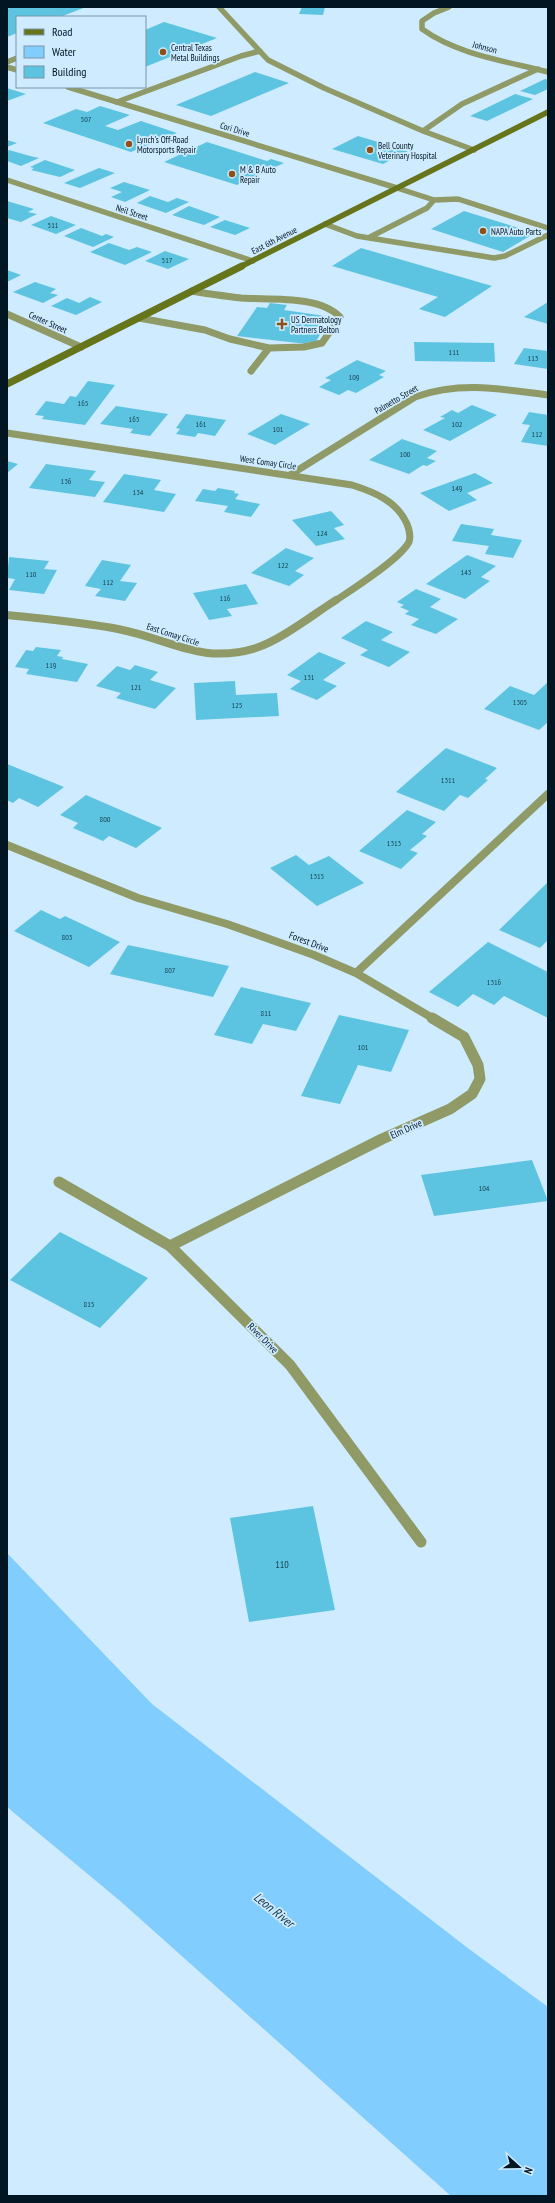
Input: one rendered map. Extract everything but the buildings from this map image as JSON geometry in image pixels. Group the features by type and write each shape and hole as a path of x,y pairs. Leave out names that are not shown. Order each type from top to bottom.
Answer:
{"main road":[{"name":"East 6th Avenue","path":"7,384 548,112"}],"street":[{"path":"219,7 268,60 423,131 474,150"},
{"name":"Johnson","path":"449,7 434,13 422,21 422,29 430,36 449,45 548,72"},
{"path":"117,102 241,56 260,51"},
{"path":"423,131 435,119 538,69"},
{"name":"Cori Drive","path":"71,88 434,200"},
{"name":"Neil Street","path":"7,180 253,261"},
{"path":"370,237 427,208 434,200 458,199 548,228"},
{"path":"325,224 357,236 494,258 505,256 548,235"},
{"path":"139,318 205,330 230,340 269,348 304,347 322,343 340,317 337,312 327,307 288,300 249,298 192,292"},
{"name":"Center Street","path":"7,314 82,347"},
{"path":"251,372 269,348"},
{"name":"Palmetto Street","path":"290,474 415,397 432,390 457,385 548,395"},
{"name":"West Comay Circle","path":"7,433 290,474 352,485 372,491 388,500 404,516 410,533 409,543 401,554 342,595"},
{"name":"East Comay Circle","path":"7,615 106,627 137,633 195,652 220,654 245,651 264,645 342,595"},
{"path":"356,973 548,794"},
{"name":"Forest Drive","path":"7,845 138,898 227,924 314,955 356,973"},
{"name":"Elm Drive","path":"170,1246 382,1139 450,1109 472,1094 480,1079 476,1060 464,1037 356,973"},
{"name":"River Drive","path":"59,1182 170,1246 290,1365 421,1542"}],"water":[{"name":"Leon River","path":"7,1553 152,1704 469,1949 548,2007 548,2196 451,2196 119,1900 7,1807"}],"place":[{"name":"Central Texas Metal Buildings","path":"163,52"},
{"name":"Lynch's Off-Road Motorsports Repair","path":"129,144"},
{"name":"Bell County Veterinary Hospital","path":"370,150"},
{"name":"M & B Auto Repair","path":"232,174"},
{"name":"NAPA Auto Parts","path":"483,231"},
{"name":"US Dermatology Partners Belton","path":"282,324"}]}
